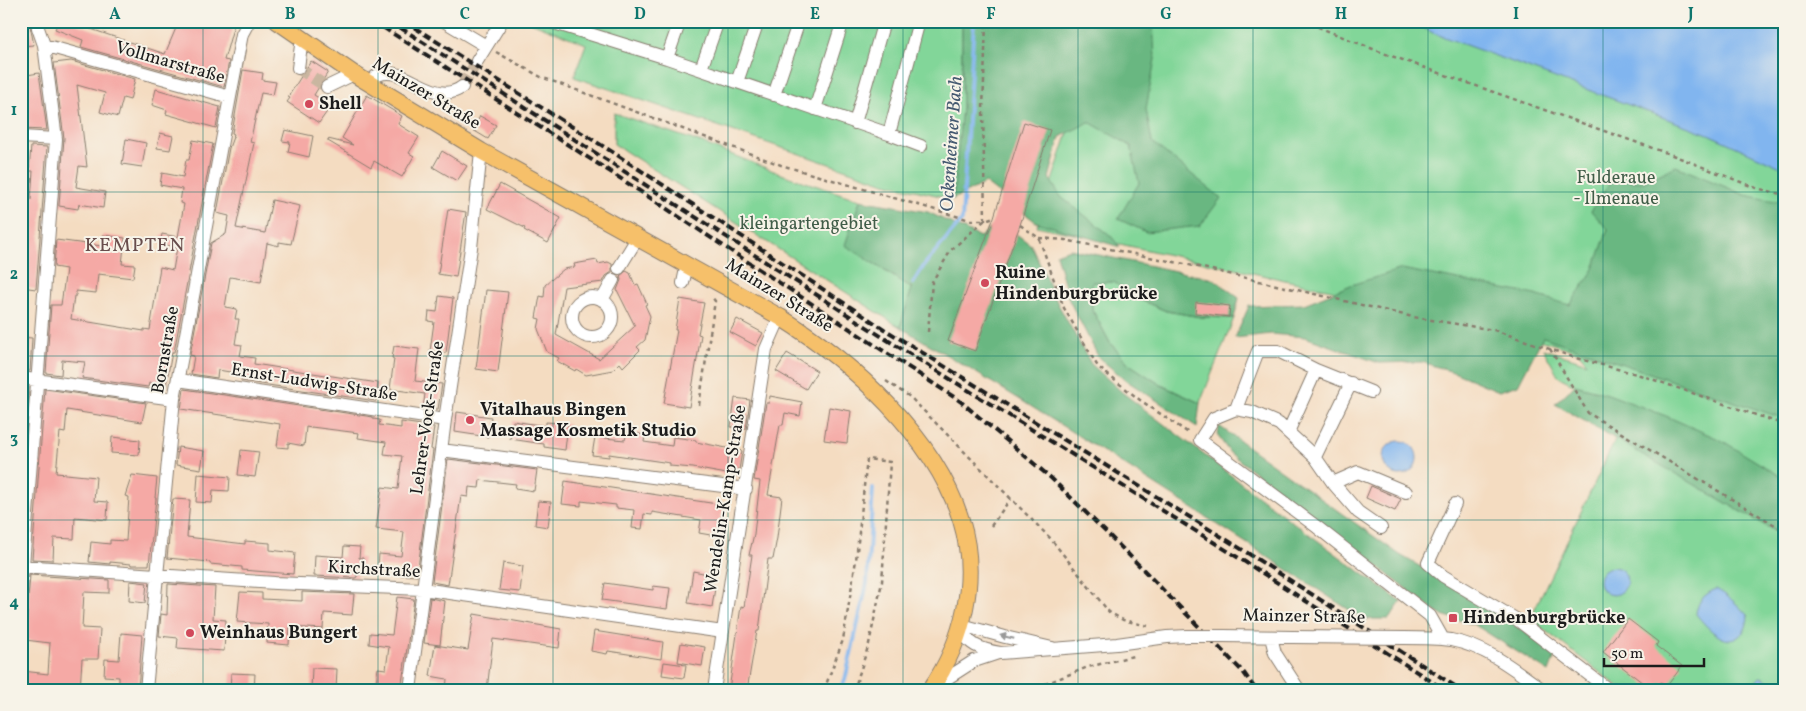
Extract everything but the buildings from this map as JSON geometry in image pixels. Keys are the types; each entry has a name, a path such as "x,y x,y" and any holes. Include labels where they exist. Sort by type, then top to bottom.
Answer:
{"main road":[{"name":"Mainzer Straße","path":"277,21 354,74 481,151 780,317 809,335 870,386 909,429 938,470 956,506 967,549 967,585 962,625"},
{"path":"931,689 949,661 962,625"}],"street":[{"path":"21,591 39,380 56,139 44,46 37,21"},
{"name":"Bornstraße","path":"146,690 174,399 242,34 249,21"},
{"path":"444,21 486,46"},
{"path":"477,61 502,21"},
{"path":"548,21 701,69 920,146"},
{"path":"667,58 680,21"},
{"path":"701,69 718,21"},
{"path":"737,82 758,21"},
{"path":"774,95 799,21"},
{"path":"815,109 843,21"},
{"path":"855,122 884,21"},
{"path":"889,134 919,21"},
{"path":"298,68 302,38"},
{"name":"Vollmarstraße","path":"44,46 230,97"},
{"path":"369,83 377,75 389,73 446,94 456,92 462,88"},
{"path":"327,87 354,74"},
{"path":"21,137 56,139"},
{"name":"Lehrer-Vock-Straße","path":"410,690 445,420 471,248 481,151"},
{"path":"619,268 638,237"},
{"path":"682,283 687,264"},
{"path":"602,300 613,280"},
{"name":"Wendelin-Kamp-Straße","path":"714,690 766,349 780,317"},
{"path":"1236,408 1258,351 1278,350 1316,370 1371,392"},
{"path":"1288,432 1316,370"},
{"path":"21,378 174,399"},
{"name":"Ernst-Ludwig-Straße","path":"178,380 445,420"},
{"path":"1315,457 1351,383"},
{"path":"1381,528 1358,512 1333,483 1315,457 1279,424 1252,412 1236,408 1214,418 1200,440 1317,526 1430,616 1443,639"},
{"path":"441,450 746,490"},
{"path":"1333,483 1358,472 1406,492"},
{"path":"1455,504 1428,563 1443,576 1519,621 1609,690"},
{"name":"Kirchstraße","path":"22,566 275,583 422,590 723,632"},
{"name":"Mainzer Straße","path":"1052,648 962,625 963,632 970,642 983,649 1000,653 1117,644 1188,636 1443,639 1484,651 1501,660 1543,690"},
{"path":"1271,637 1275,653 1299,690"},
{"path":"931,689 974,661 1000,653"}],"path":[{"path":"928,332 932,282 951,250 985,220 983,110 986,21"},
{"path":"1303,21 1383,53 1675,156 1756,188 1785,196"},
{"path":"486,46 541,77 781,165 970,220 985,220 994,217"},
{"path":"1020,225 1039,238 1065,240 1199,267 1413,317 1494,330 1576,358 1640,375 1785,425"},
{"path":"1039,238 1064,308 1098,367 1140,400 1200,440"},
{"name":"Mainzer Straße","path":"699,404 714,301 709,294"},
{"path":"1550,348 1588,413 1785,531"},
{"path":"824,690 843,640 856,560 867,459 890,462 882,582 870,644 854,690"},
{"path":"991,526 1011,498"},
{"path":"1030,690 1088,667 1134,656"}],"green space":[{"path":"528,21 962,21 962,108 953,199 885,183 574,77 586,44"},
{"path":"962,21 1153,21 1155,59 1146,109 1152,142 1221,198 1200,226 1146,232 1118,219 1139,183 1131,146 1089,122 1060,137 1049,178 1061,197 1110,235 1120,247 1036,222 985,183 953,199 962,108"},
{"name":"Fulderaue - Ilmenaue","path":"1105,21 1785,21 1785,526 1598,391 1575,385 1559,377 1543,349 1587,363 1578,352 1496,326 1037,226"},
{"name":"kleingartengebiet","path":"614,113 702,143 784,175 860,200 846,245 912,289 900,327 614,144"},
{"path":"1676,166 1745,195 1785,203 1785,419 1543,337 1518,385 1499,391 1456,373 1422,362 1379,363 1305,337 1271,334 1235,338 1249,306 1304,304 1351,285 1402,269 1535,295 1570,305 1594,269 1608,229 1591,211 1612,179 1644,182"},
{"path":"860,200 928,212 980,237 999,221 1031,245 1058,304 1091,364 1123,393 1401,602 1389,619 1363,619 1133,470 900,327 912,288 845,245"},
{"path":"1070,249 1214,279 1239,298 1234,318 1201,317 1166,311 1136,298 1114,282 1092,282 1092,309 1110,343 1129,364 1161,385 1200,403 1197,427 1127,381 1099,358 1069,300 1056,254"},
{"path":"1092,282 1114,282 1136,298 1166,311 1201,317 1234,318 1200,403 1161,385 1129,364 1110,343 1092,309"},
{"path":"1575,385 1608,394 1721,440 1785,479 1785,537 1555,404"},
{"path":"1219,426 1400,555 1475,598 1556,653 1549,672 1475,625 1439,614 1230,453 1218,436"},
{"path":"1616,438 1785,537 1785,690 1623,690 1530,619"}],"water":[{"path":"1411,21 1785,21 1785,169 1708,134 1433,33"},
{"path":"1400,441 1407,442 1412,446 1416,451 1416,465 1412,470 1407,474 1400,475 1393,474 1388,470 1384,465 1383,458 1384,451 1388,446 1393,442"},
{"path":"1613,567 1623,571 1627,581 1623,591 1613,595 1603,591 1599,581 1603,571"},
{"path":"1716,589 1733,601 1748,616 1747,625 1741,635 1733,640 1721,637 1715,633 1696,614 1702,598"},
{"path":"1760,677 1766,679 1774,687 1773,690 1749,690"}],"waterway":[{"name":"Ockenheimer Bach","path":"913,283 925,264 962,220 974,21"},
{"name":"Ockenheimer Bach","path":"840,690 845,680 867,583 873,488"}],"tunnel":[{"path":"462,87 477,61"},
{"path":"298,68 327,87"}],"railway":[{"path":"373,21 606,169 960,401 1051,478 1244,673 1256,690"},
{"path":"390,21 884,338 1231,553 1445,690"},
{"path":"404,21 617,155 884,329 1235,545 1461,690"}],"place":[{"name":"Shell","path":"309,104"},
{"name":"Ruine Hindenburgbrücke","path":"985,283"},
{"name":"Vitalhaus Bingen Massage Kosmetik Studio","path":"470,420"},
{"name":"Hindenburgbrücke","path":"1453,618"},
{"name":"Weinhaus Bungert","path":"190,633"}],"district":[{"name":"KEMPTEN","path":"135,246"}]}
